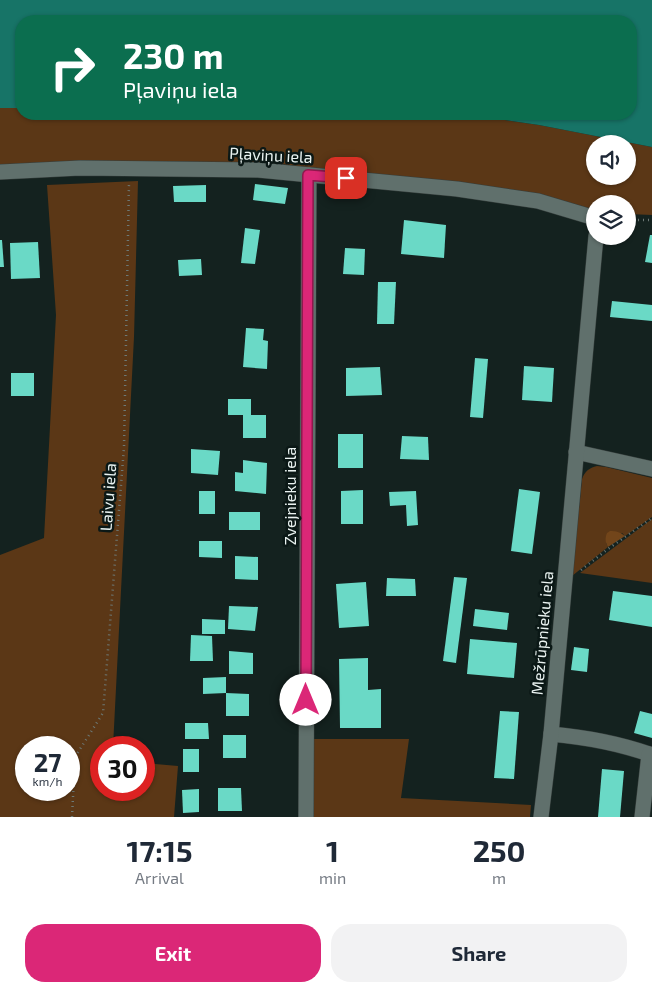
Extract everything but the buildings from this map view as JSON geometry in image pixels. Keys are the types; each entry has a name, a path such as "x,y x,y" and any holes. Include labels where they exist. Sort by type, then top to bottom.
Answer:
{"street":[{"name":"Pļaviņu iela","path":"0,172 80,168 258,170 457,190 538,201 586,215"},
{"name":"Zvejnieku iela","path":"306,817 308,175"},
{"name":"Mežrūpnieku iela","path":"540,817 551,734 595,245"},
{"path":"576,452 652,469"},
{"path":"551,734 598,741 651,755 642,817"}],"path":[{"name":"Laivu iela","path":"72,817 74,756 103,713 124,447 130,169"},
{"path":"636,220 652,220"},
{"path":"564,584 608,549 652,518"}],"shaded area":[{"path":"0,0 652,0 652,147 636,144 636,135 590,135 505,120 637,120 637,15 15,15 15,108 0,108"},
{"path":"0,108 15,108 15,120 505,120 590,135 586,135 586,185 636,185 636,144 652,147 652,215 636,214 636,195 586,195 586,210 541,198 266,162 0,166"},
{"path":"138,181 134,337 114,736 90,736 90,801 155,801 155,764 178,766 174,817 0,817 0,555 44,538 56,315 47,185"},
{"path":"597,466 652,478 652,517 625,536 622,533 606,543 608,547 572,576 582,479 588,470"},
{"path":"652,519 652,583 580,573"},
{"path":"610,531 618,532 625,536 608,547 606,538 607,533"},
{"path":"311,739 409,739 401,798 531,805 530,817 313,817"}],"route":[{"path":"306,700 308,175 346,178"}]}
